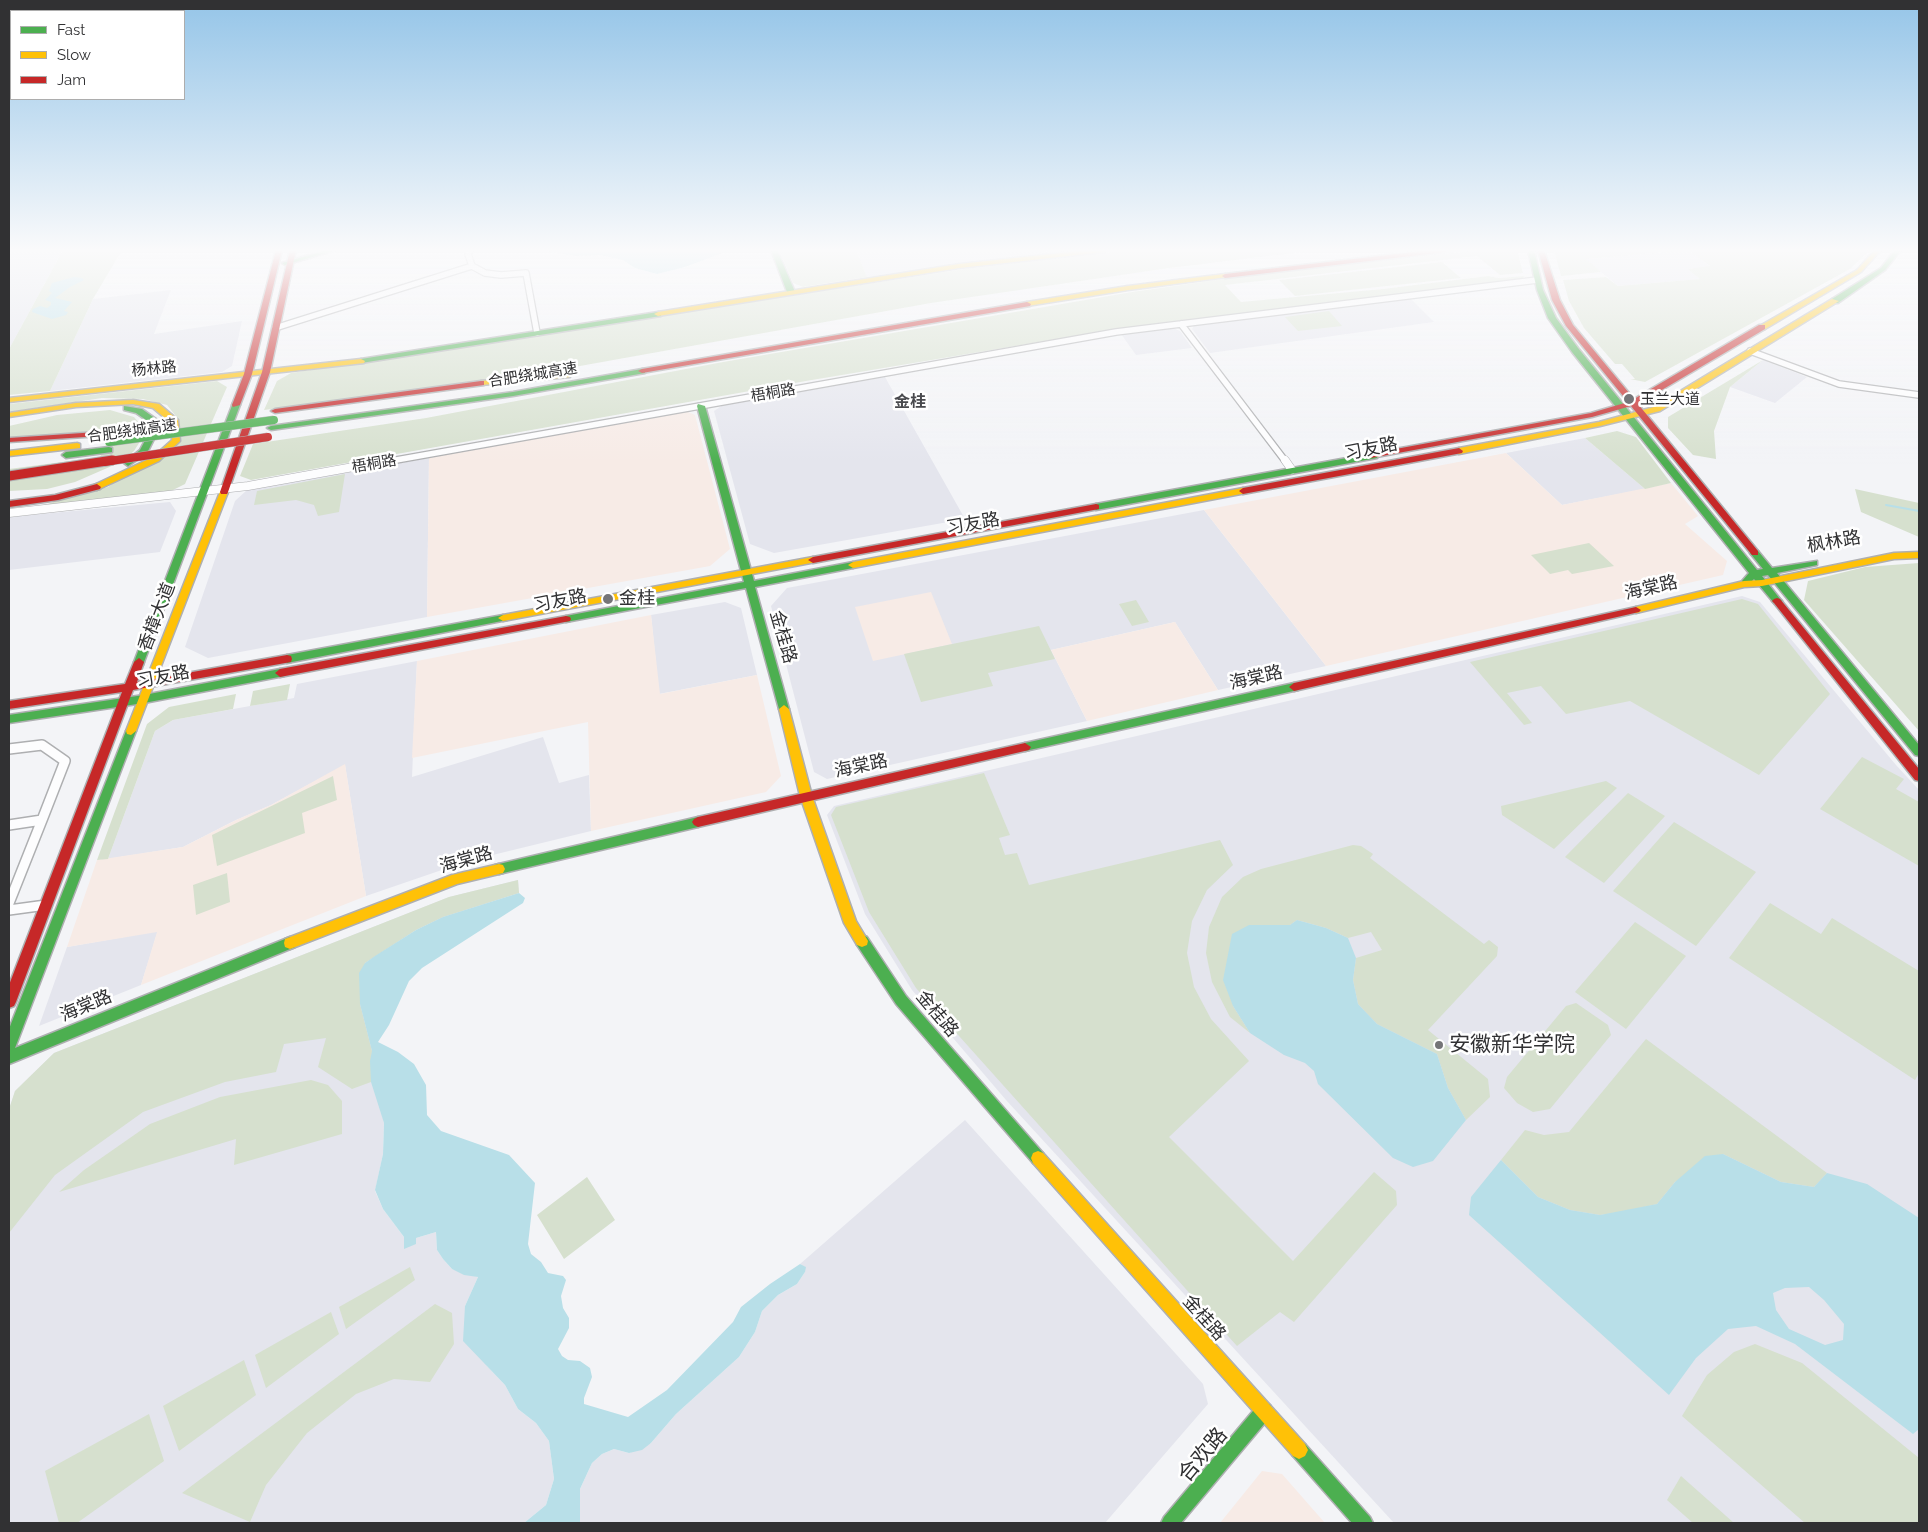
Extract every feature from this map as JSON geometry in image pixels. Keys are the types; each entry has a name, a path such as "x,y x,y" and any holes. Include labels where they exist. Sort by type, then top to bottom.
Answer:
{"main road":[{"name":"香樟大道","path":"9,1002 248,374 261,321"},
{"name":"香樟大道","path":"9,1046 225,489 266,372 276,321"},
{"name":"杨林路","path":"9,400 364,360 608,321"},
{"name":"合肥绕城高速","path":"9,454 513,394 589,377 887,321"},
{"name":"合肥绕城高速","path":"589,377 924,321"},
{"path":"1555,321 1606,379 1633,403 1919,752"},
{"path":"1568,321 1606,379 1620,406 1919,777"},
{"name":"习友路","path":"9,705 150,684 747,571 1592,415 1633,403 1772,321"},
{"name":"习友路","path":"9,719 144,699 750,583 1600,424 1657,409 1800,321"},
{"path":"9,476 98,461 272,424 504,380 589,377"},
{"path":"1606,379 1639,391 1660,387 1665,394 1679,396"},
{"path":"1592,415 1606,403 1606,379"},
{"path":"9,415 76,404 133,402 156,406 175,422 177,432 176,441 156,459 102,486 56,498 9,504"},
{"path":"9,422 68,410 118,406 139,411 153,421 154,431 144,451 123,466 97,480 59,491 9,494"},
{"name":"金桂路","path":"701,406 777,680 806,796 850,923 901,1000 995,1110 1364,1523"},
{"path":"1657,409 1653,419 1659,435"},
{"path":"9,440 110,442 272,424"},
{"path":"1600,424 1627,427 1647,440"},
{"path":"1647,440 1659,435"},
{"name":"合肥绕城高速","path":"9,462 110,442"},
{"name":"枫林路","path":"1758,578 1879,552 1919,549"},
{"name":"枫林路","path":"1773,575 1871,560 1919,555"},
{"name":"海棠路","path":"9,1057 245,960 456,879 806,796 1572,625 1744,584 1758,578"},
{"name":"合欢路","path":"1170,1523 1264,1411"}],"street":[{"path":"275,328 296,321"},
{"path":"535,321 537,333"},
{"name":"梧桐路","path":"9,512 225,489 1116,332 1201,321"},
{"path":"1181,324 1292,470"},
{"path":"1750,351 1813,376 1839,384 1919,395"},
{"path":"9,750 42,745 65,761 9,903"},
{"path":"9,825 42,820"},
{"path":"9,910 46,905"}],"shaded area":[{"path":"9,321 24,321 9,349"},
{"path":"82,321 159,321 154,334 242,321 232,366 222,372 50,391"},
{"path":"1216,321 1434,322 1210,353 1192,329 1195,324"},
{"path":"1171,327 1180,331 1192,348 1136,355 1121,334"},
{"path":"1763,360 1807,377 1775,403 1730,387"},
{"path":"885,377 965,519 774,553 750,544 714,411 723,405"},
{"path":"686,411 695,415 730,549 710,566 427,617 429,458"},
{"path":"1585,438 1645,489 1562,505 1506,453"},
{"path":"1506,453 1562,505 1671,483 1698,516 1685,524 1727,561 1723,575 1326,666 1204,510"},
{"path":"429,458 427,617 208,658 185,647 235,501 247,490"},
{"path":"170,502 176,511 160,552 9,570 9,517"},
{"path":"1204,510 1326,666 1218,690 1175,622 1051,650 1087,721 827,779 814,772 771,606 787,588"},
{"path":"931,592 952,644 873,661 855,607"},
{"name":"安徽新华学院","path":"1742,596 1760,602 1919,790 1919,1523 1394,1523 1006,1100 912,990 865,914 827,815 834,806"},
{"path":"725,602 741,608 757,675 659,694 651,615"},
{"path":"651,615 660,694 757,675 781,776 766,792 591,831 588,722 412,758 417,661"},
{"path":"1175,622 1218,690 1087,721 1051,650"},
{"path":"417,661 412,777 543,737 559,783 589,775 591,831 468,861 366,896 345,765 271,805 236,820 183,847 108,859 155,731 173,720 294,698 297,684"},
{"path":"345,764 366,896 141,985 157,932 67,947 97,860 183,847 236,820 271,805"},
{"path":"518,880 519,893 443,918 416,930 365,963 384,1123 383,1154 375,1191 383,1209 404,1237 416,1238 436,1232 437,1250 452,1269 478,1277 465,1306 487,1366 505,1385 518,1409 536,1423 549,1441 554,1479 546,1505 524,1523 9,1523 9,1109 15,1091 54,1053 449,897"},
{"path":"158,931 141,985 39,1026 67,947"},
{"path":"965,1120 1203,1384 1208,1404 1105,1523 580,1523 580,1489 592,1463 602,1454 614,1449 629,1453 651,1443 676,1414 739,1357 755,1332 762,1311 778,1295 797,1284 805,1272 805,1267 800,1264"},
{"path":"1262,1471 1282,1474 1325,1523 1220,1523"}],"green space":[{"path":"24,321 82,321 50,391 9,395 9,349"},
{"path":"624,321 828,321 541,373 264,410 277,381 291,373"},
{"path":"960,321 1179,321 1117,329 806,381 251,480 240,476 253,444 426,418 723,362"},
{"path":"1289,321 1338,321 1342,326 1298,331"},
{"path":"1580,321 1755,321 1645,382 1630,379 1635,379 1622,364 1615,364"},
{"path":"1763,360 1730,387 1714,431 1716,459 1693,455 1668,428 1668,417"},
{"path":"217,381 227,387 185,484 169,492 36,507 108,487 181,436 179,420 167,405 143,399 102,398 9,412 9,404"},
{"path":"110,410 134,417 142,426 141,440 134,451 121,462 75,482 47,489 9,491 9,469 100,457 114,429 9,438 9,426 57,415"},
{"path":"1617,431 1636,437 1671,483 1645,489 1585,438"},
{"path":"345,474 339,512 318,516 314,505 296,500 254,505 257,491"},
{"path":"1855,489 1919,503 1919,537 1861,512"},
{"path":"1589,543 1614,566 1572,574 1568,570 1550,574 1531,555"},
{"path":"1919,563 1919,731 1804,600 1808,581 1865,567"},
{"path":"1742,599 1758,604 1830,694 1759,775 1630,701 1566,714 1541,686 1507,693 1532,723 1524,725 1470,662"},
{"path":"1136,600 1149,622 1132,626 1119,604"},
{"path":"1039,626 1055,659 988,673 993,686 921,702 904,654"},
{"path":"290,684 287,700 250,706 253,691"},
{"path":"236,694 233,709 173,720 155,731 108,859 97,860 147,724 169,707"},
{"path":"1862,757 1904,779 1896,789 1919,802 1919,866 1820,809"},
{"path":"984,773 1010,835 999,838 1005,855 1017,853 1029,885 1220,840 1233,865 1207,890 1192,921 1187,953 1194,987 1211,1019 1249,1061 1169,1137 1293,1261 1374,1172 1396,1191 1397,1205 1294,1322 1280,1312 1237,1346 916,988 869,912 831,815 836,807"},
{"path":"333,776 337,800 302,813 305,833 217,866 212,835"},
{"path":"1606,781 1617,788 1554,849 1502,815 1501,806"},
{"path":"1628,793 1665,816 1604,883 1565,857"},
{"path":"1674,822 1756,872 1696,946 1613,891"},
{"path":"1353,845 1361,846 1373,854 1370,858 1484,944 1489,940 1498,947 1497,956 1428,1030 1488,1079 1490,1097 1466,1120 1448,1088 1437,1054 1377,1024 1358,1004 1353,980 1356,958 1382,950 1371,932 1348,938 1326,928 1297,920 1290,925 1249,925 1233,1006 1250,1033 1230,1017 1212,982 1206,953 1209,927 1222,897 1243,877 1261,869"},
{"path":"227,873 230,902 196,915 193,885"},
{"path":"518,880 519,893 443,917 416,930 365,963 360,1004 372,1051 371,1082 352,1089 318,1067 326,1038 284,1044 276,1072 225,1082 143,1112 55,1175 9,1233 9,1109 15,1091 54,1053 449,897"},
{"path":"1770,903 1821,934 1832,918 1919,971 1919,1073 1915,1080 1729,958"},
{"path":"1635,922 1686,956 1626,1029 1575,992"},
{"path":"1576,1003 1608,1025 1611,1035 1550,1109 1533,1112 1517,1103 1504,1088 1507,1077 1566,1006"},
{"path":"1646,1039 1827,1173 1814,1187 1781,1182 1723,1154 1675,1182 1657,1204 1628,1211 1600,1215 1570,1210 1538,1197 1501,1160 1525,1130 1544,1135 1569,1132"},
{"path":"311,1080 328,1085 342,1101 342,1134 234,1165 236,1139 59,1192 84,1170 150,1124 220,1097"},
{"path":"587,1177 615,1220 564,1259 537,1215"},
{"path":"410,1267 415,1280 346,1329 339,1307"},
{"path":"435,1304 452,1313 454,1344 430,1382 394,1379 356,1394 307,1433 266,1485 250,1522 182,1493"},
{"path":"331,1312 339,1334 266,1388 255,1355"},
{"path":"1755,1344 1802,1363 1919,1458 1919,1523 1805,1523 1682,1416 1707,1375 1734,1352"},
{"path":"244,1360 256,1395 179,1451 163,1406"},
{"path":"149,1414 164,1461 77,1523 59,1523 45,1471"},
{"path":"1681,1476 1734,1523 1693,1523 1667,1500"}],"water":[{"path":"519,893 525,898 523,903 422,968 409,981 389,1025 378,1042 398,1052 414,1064 426,1085 427,1115 441,1131 509,1155 535,1183 528,1244 531,1254 541,1262 548,1273 563,1276 566,1280 561,1296 563,1308 569,1318 569,1328 558,1349 562,1356 568,1360 580,1361 590,1368 592,1377 584,1398 584,1404 628,1417 667,1390 733,1322 741,1307 770,1284 800,1264 806,1267 797,1284 778,1295 762,1311 755,1332 739,1357 676,1414 651,1443 642,1450 629,1453 614,1449 602,1454 592,1463 580,1489 580,1523 524,1523 546,1505 554,1479 549,1441 536,1423 518,1409 505,1385 463,1341 465,1306 478,1277 464,1275 452,1269 437,1250 436,1232 416,1238 416,1244 404,1249 404,1237 383,1209 375,1190 383,1154 384,1123 371,1082 370,1061 372,1051 360,1004 359,973 365,963 416,930 443,917"},
{"path":"1297,920 1326,928 1348,938 1356,958 1353,980 1358,1004 1377,1024 1437,1054 1448,1088 1466,1120 1433,1161 1413,1167 1393,1158 1318,1084 1314,1071 1305,1063 1284,1055 1250,1033 1233,1006 1223,980 1232,934 1249,925 1290,925"},
{"path":"1723,1154 1781,1182 1814,1187 1827,1173 1867,1184 1919,1218 1919,1429 1913,1434 1795,1344 1756,1326 1728,1329 1696,1358 1669,1395 1469,1215 1471,1197 1501,1160 1538,1197 1570,1210 1600,1215 1657,1204 1675,1182 1705,1156","holes":["1809,1287 1824,1300 1844,1324 1843,1340 1825,1345 1789,1329 1776,1310 1773,1293 1785,1288"]}],"waterway":[{"path":"1886,505 1919,511"}],"traffic: fast":[{"path":"361,361 611,321"},
{"path":"1555,321 1575,350 1777,601"},
{"path":"271,428 513,394 642,371"},
{"path":"139,662 236,405"},
{"path":"701,406 784,709"},
{"path":"127,408 139,411 153,421 154,431 144,451 128,463"},
{"path":"109,442 274,420"},
{"path":"66,455 109,450"},
{"path":"1096,507 1374,456"},
{"path":"1755,553 1919,752"},
{"path":"1747,581 1754,574 1814,563"},
{"path":"566,619 853,565"},
{"path":"287,659 503,618"},
{"path":"9,719 144,699 280,673"},
{"path":"1025,747 1294,687"},
{"path":"9,1046 131,731"},
{"path":"499,869 698,822"},
{"path":"862,941 901,1000 1038,1158"},
{"path":"9,1057 290,943"},
{"path":"1170,1523 1264,1411"},
{"path":"1299,1450 1364,1523"}],"traffic: slow":[{"path":"1762,327 1772,321"},
{"path":"1459,451 1600,424 1657,409 1801,321"},
{"path":"9,400 361,361"},
{"path":"481,383 567,375"},
{"path":"9,415 76,405 133,402 156,406 175,422 176,441 156,459 97,487"},
{"path":"9,454 77,446"},
{"path":"853,565 1243,491"},
{"path":"131,731 224,492"},
{"path":"1636,610 1744,584 1762,583 1894,556 1919,555"},
{"path":"503,618 813,560"},
{"path":"784,709 806,796 850,923 862,941"},
{"path":"290,943 456,879 499,869"},
{"path":"1038,1158 1299,1450"}],"traffic: jam":[{"path":"236,405 248,374 261,321"},
{"path":"224,492 266,372 277,321"},
{"path":"642,371 926,321"},
{"path":"1568,321 1755,553"},
{"path":"1374,456 1592,415 1633,403 1762,327"},
{"path":"275,411 481,383"},
{"path":"9,440 112,433"},
{"path":"9,476 268,437"},
{"path":"1243,491 1459,451"},
{"path":"9,504 55,498 97,487"},
{"path":"813,560 1096,507"},
{"path":"1777,601 1919,777"},
{"path":"1294,687 1636,610"},
{"path":"280,673 566,619"},
{"path":"9,705 150,684 287,659"},
{"path":"9,1002 139,662"},
{"path":"698,822 1025,747"}],"place":[{"name":"玉兰大道","path":"1629,399"},
{"name":"金桂","path":"608,599"},
{"name":"安徽新华学院","path":"1439,1045"}],"district":[{"name":"金桂","path":"910,402"}]}
